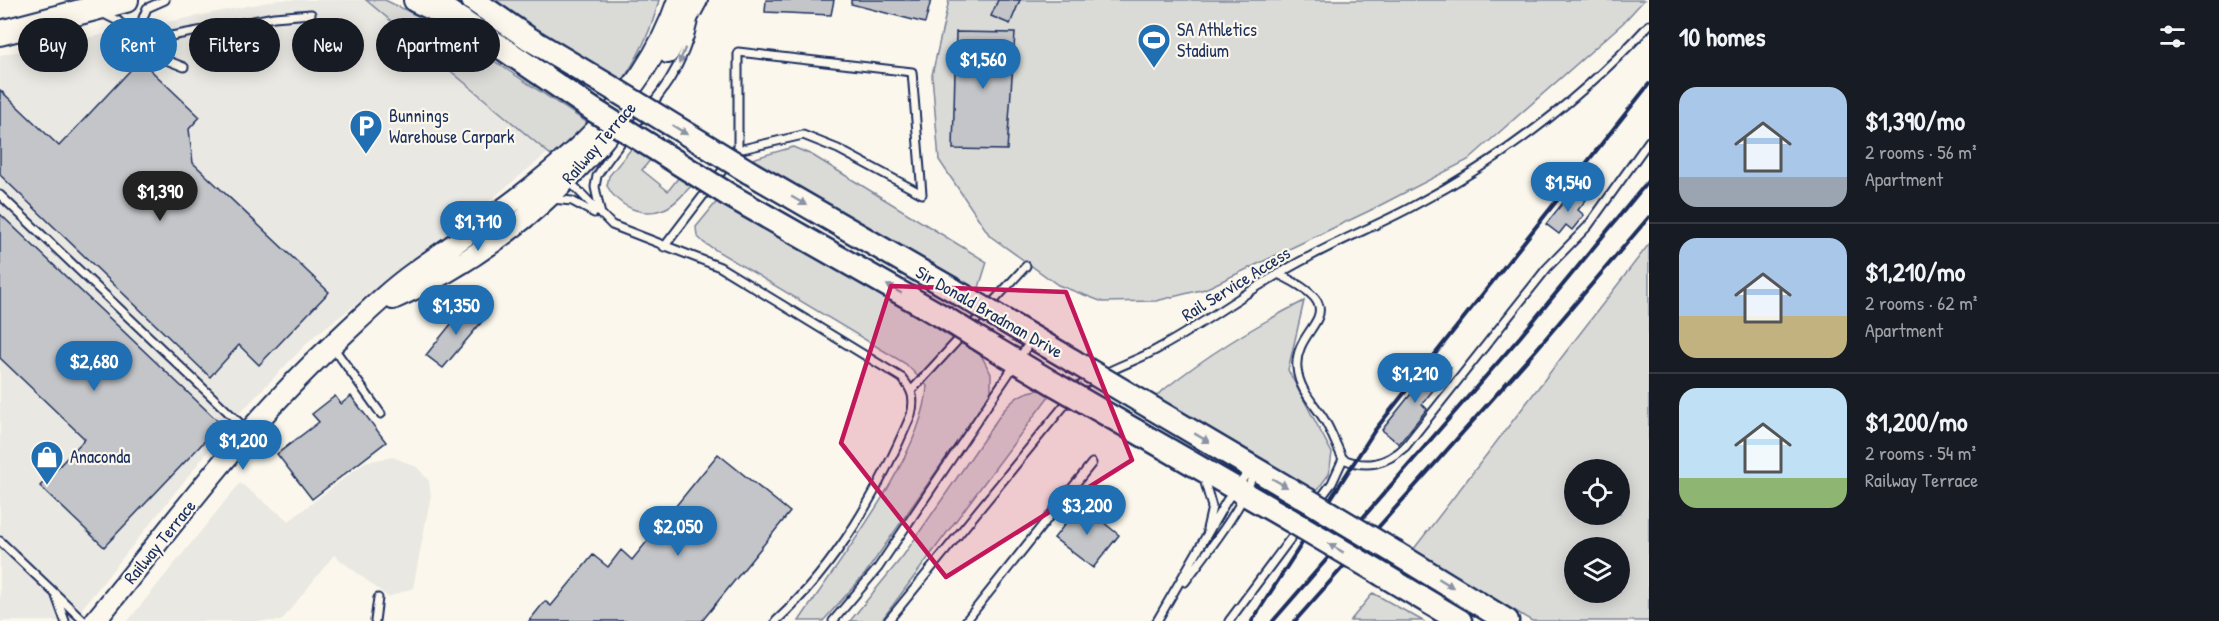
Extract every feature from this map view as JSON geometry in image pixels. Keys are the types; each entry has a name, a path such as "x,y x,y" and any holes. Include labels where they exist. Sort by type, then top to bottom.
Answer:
{"highway":[{"path":"0,33 126,0"},
{"path":"416,0 455,18"}],"main road":[{"name":"Sir Donald Bradman Drive","path":"433,0 457,18"},
{"name":"Sir Donald Bradman Drive","path":"473,0 528,38 749,172 1033,337 1507,621"},
{"name":"Railway Terrace","path":"374,306 441,275 491,244 549,198 562,174 638,82 660,44 678,0"},
{"name":"Railway Terrace","path":"95,621 281,395 332,345 414,273 508,207 562,174 645,89 668,55 697,0"},
{"name":"Sir Donald Bradman Drive","path":"500,47 595,111 729,195 945,318 1460,621"}],"lane":[{"path":"165,0 147,8 143,18 149,30 160,38 274,16 311,14"},
{"path":"602,217 595,187 597,176 660,96 678,69 690,36 697,0"},
{"path":"93,9 118,21 161,58 184,67"},
{"name":"Rail Service Access","path":"888,621 1081,385 1161,347 1278,274 1416,205 1526,135 1612,64 1649,25"},
{"path":"664,246 738,150 738,52 912,72 922,194 838,149 803,135 738,150"},
{"path":"1278,274 1305,289 1319,304 1320,316 1303,345 1297,367 1304,391 1325,421 1343,459 1353,463 1376,465 1389,460 1405,447 1547,268 1588,226 1649,141"},
{"path":"562,174 612,225 720,267 902,378 912,390 914,404 911,415 872,498 833,558 776,621"},
{"path":"0,195 250,432"},
{"path":"549,198 572,201 602,217"},
{"path":"912,390 1026,266"},
{"path":"833,621 878,568 1033,337"},
{"path":"332,345 381,414"},
{"path":"1229,621 1332,483 1343,459"},
{"path":"966,621 1092,463"},
{"path":"1192,464 1207,483 1212,507 1203,543"},
{"path":"1157,621 1239,491 1243,476 1254,468"},
{"path":"1167,605 1203,543 1239,491 1252,480 1254,468"},
{"path":"0,541 84,621"},
{"path":"55,594 65,621"},
{"path":"375,621 378,598"}],"highlighted area":[{"path":"891,286 1066,292 1132,460 946,577 841,443"}],"shaded area":[{"path":"278,0 376,0 398,18 376,18 376,72 464,72 555,147 444,238 314,336 234,419 72,621 0,621 0,55 18,51 18,72 88,72 88,38 100,35 100,72 177,72 177,20"},
{"path":"366,0 385,0 422,18 387,18"},
{"path":"485,0 659,0 643,44 619,85"},
{"name":"SA Athletics Stadium","path":"949,0 1644,0 1623,23 1468,160 1369,211 1205,289 1156,301 1103,302 1058,285 990,236 939,160 932,75"},
{"path":"500,65 588,123 552,156 452,72 500,72"},
{"path":"793,147 812,155 987,262 977,294 745,161"},
{"path":"632,148 651,159 642,170 668,191 679,177 693,184 676,202 664,209 639,211 624,204 607,186 609,176"},
{"path":"719,199 981,355 991,374 991,393 865,574 823,621 799,621 856,539 896,474 912,443 922,413 927,386 906,364 704,243 697,236 696,227"},
{"path":"1649,244 1649,621 1532,621 1413,550"},
{"path":"1304,301 1288,370 1332,453 1329,474 1313,496 1151,400 1225,346"},
{"path":"1039,390 1049,396 881,621 850,621 903,556 1003,411 1019,396"},
{"path":"393,457 417,467 429,481 431,495 413,588 388,597 334,555 281,621 128,621 240,483 289,521 365,462"},
{"path":"1373,593 1423,621 1350,621"}],"building":[{"path":"766,0 834,0 831,15 765,12"},
{"path":"851,0 931,0 925,23 851,4"},
{"path":"998,0 1020,0 1010,24 991,16"},
{"path":"956,32 1015,33 1007,150 953,149"},
{"path":"129,72 153,72 200,117 189,129 193,163 329,292 259,365 239,345 210,377 0,175 0,90 59,146"},
{"path":"1573,190 1586,200 1578,210 1584,215 1572,230 1566,225 1559,234 1546,224"},
{"path":"0,214 221,424 104,547 40,486 85,439 0,358"},
{"path":"468,303 485,318 443,368 426,355"},
{"path":"1439,359 1451,368 1422,404 1427,409 1399,444 1382,430"},
{"path":"335,396 341,404 351,396 386,442 312,499 277,454 319,422 312,414"},
{"path":"718,454 790,512 702,621 529,621 545,601 551,606 593,555 608,567 621,550 632,560"},
{"path":"1081,504 1119,535 1093,568 1054,538"}],"railway":[{"path":"1252,621 1375,430 1649,84"},
{"path":"1273,621 1520,337 1649,180"},
{"path":"1295,621 1535,351 1649,217"}],"place":[{"name":"SA Athletics Stadium","path":"1154,69"},
{"name":"Bunnings Warehouse Carpark","path":"366,155"},
{"name":"Anaconda","path":"47,486"}]}
